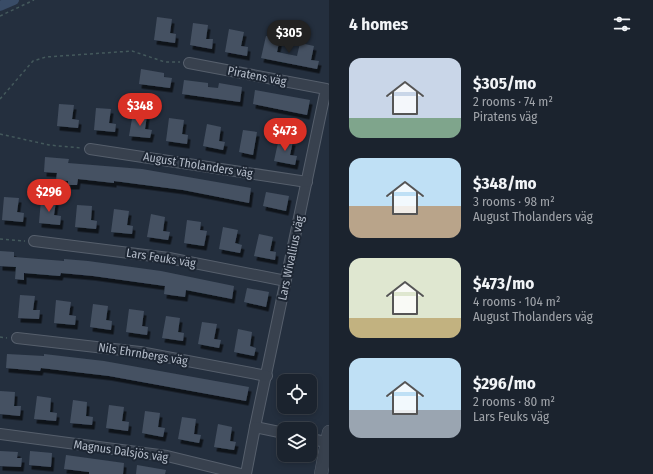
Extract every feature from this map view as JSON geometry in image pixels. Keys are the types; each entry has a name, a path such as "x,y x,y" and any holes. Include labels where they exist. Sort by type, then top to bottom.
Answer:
{"street":[{"name":"Piratens väg","path":"189,63 326,89"},
{"name":"Lars Wivallius väg","path":"246,474 326,89"},
{"name":"August Tholanders väg","path":"90,148 307,182"},
{"name":"Lars Feuks väg","path":"34,241 169,258 286,281"},
{"name":"Nils Ehrnbergs väg","path":"17,338 140,352 267,376"},
{"path":"255,427 277,432"},
{"name":"Magnus Dalsjös väg","path":"0,434 167,456 241,474"},
{"path":"317,438 328,437 320,474"}],"path":[{"path":"0,16 34,0"},
{"path":"0,99 33,61 46,57 132,51 165,62 189,63"},
{"path":"0,134 49,145 90,148"},
{"path":"0,240 34,241"}],"building":[{"path":"157,17 172,19 170,33 176,34 175,43 154,40"},
{"path":"193,23 208,25 206,39 213,39 212,49 190,45"},
{"path":"229,29 244,32 241,46 248,47 247,56 225,52"},
{"path":"266,36 280,38 277,52 297,56 300,43 314,46 311,60 319,61 317,69 261,58"},
{"path":"141,69 164,73 164,77 172,78 170,88 139,84"},
{"path":"184,80 208,83 208,87 218,88 219,83 242,87 240,102 182,94"},
{"path":"255,90 310,100 307,115 253,104"},
{"path":"59,104 74,105 72,119 79,120 78,128 57,126"},
{"path":"96,108 111,109 109,123 116,124 115,132 94,130"},
{"path":"133,113 147,115 145,129 152,130 150,138 129,136"},
{"path":"169,118 184,120 182,134 188,135 187,144 166,141"},
{"path":"207,124 221,127 219,141 225,142 223,150 203,146"},
{"path":"243,130 257,132 253,155 239,152"},
{"path":"279,138 293,141 290,155 297,156 295,165 274,161"},
{"path":"45,157 69,159 68,163 142,169 251,188 249,203 183,190 114,181 114,183 78,179 77,185 68,185 68,181 56,180 57,173 44,172"},
{"path":"266,192 289,196 286,211 263,206"},
{"path":"4,197 19,198 17,212 24,213 23,222 2,220"},
{"path":"41,200 56,201 54,215 61,216 60,225 39,223"},
{"path":"77,205 92,206 91,220 97,221 96,229 75,227"},
{"path":"114,209 129,211 127,225 133,226 132,234 111,232"},
{"path":"151,214 165,217 163,231 170,232 168,240 147,237"},
{"path":"187,220 201,222 200,230 207,231 204,246 184,243"},
{"path":"223,227 238,230 235,243 242,245 240,253 219,249"},
{"path":"259,234 273,237 270,251 276,252 275,260 254,256"},
{"path":"0,251 14,252 14,257 64,261 64,259 88,261 161,271 234,286 232,299 186,290 185,297 170,295 164,294 165,286 61,273 60,276 24,273 24,280 15,279 16,267 0,266"},
{"path":"247,288 269,292 266,307 244,302"},
{"path":"20,295 35,296 33,310 40,310 39,319 18,318"},
{"path":"56,300 71,302 69,315 76,316 75,325 54,323"},
{"path":"93,304 108,306 106,320 112,321 111,330 90,327"},
{"path":"129,309 144,311 142,326 148,327 147,335 126,332"},
{"path":"166,316 180,318 178,332 184,333 183,341 162,338"},
{"path":"202,322 217,324 214,339 221,340 219,348 198,344"},
{"path":"238,329 252,332 250,346 256,348 254,356 234,352"},
{"path":"7,354 44,356 44,354 104,361 249,387 246,401 109,376 41,368 40,371 6,368"},
{"path":"0,391 15,392 14,406 21,406 20,416 0,414"},
{"path":"37,396 51,398 50,412 57,413 56,421 34,419"},
{"path":"73,400 87,402 86,416 93,417 92,425 70,423"},
{"path":"109,405 124,407 122,421 129,422 128,431 106,428"},
{"path":"145,411 160,413 158,427 165,428 163,437 142,433"},
{"path":"182,417 196,419 194,434 201,435 199,443 178,439"},
{"path":"218,424 232,427 230,441 236,442 234,450 214,447"},
{"path":"0,451 18,452 17,458 22,458 21,467 0,466"},
{"path":"30,451 52,453 51,467 29,465"},
{"path":"66,455 124,463 123,474 89,474 89,472 64,469"},
{"path":"137,465 166,470 165,474 136,474"}],"waterway":[{"path":"0,6 14,0"}]}
